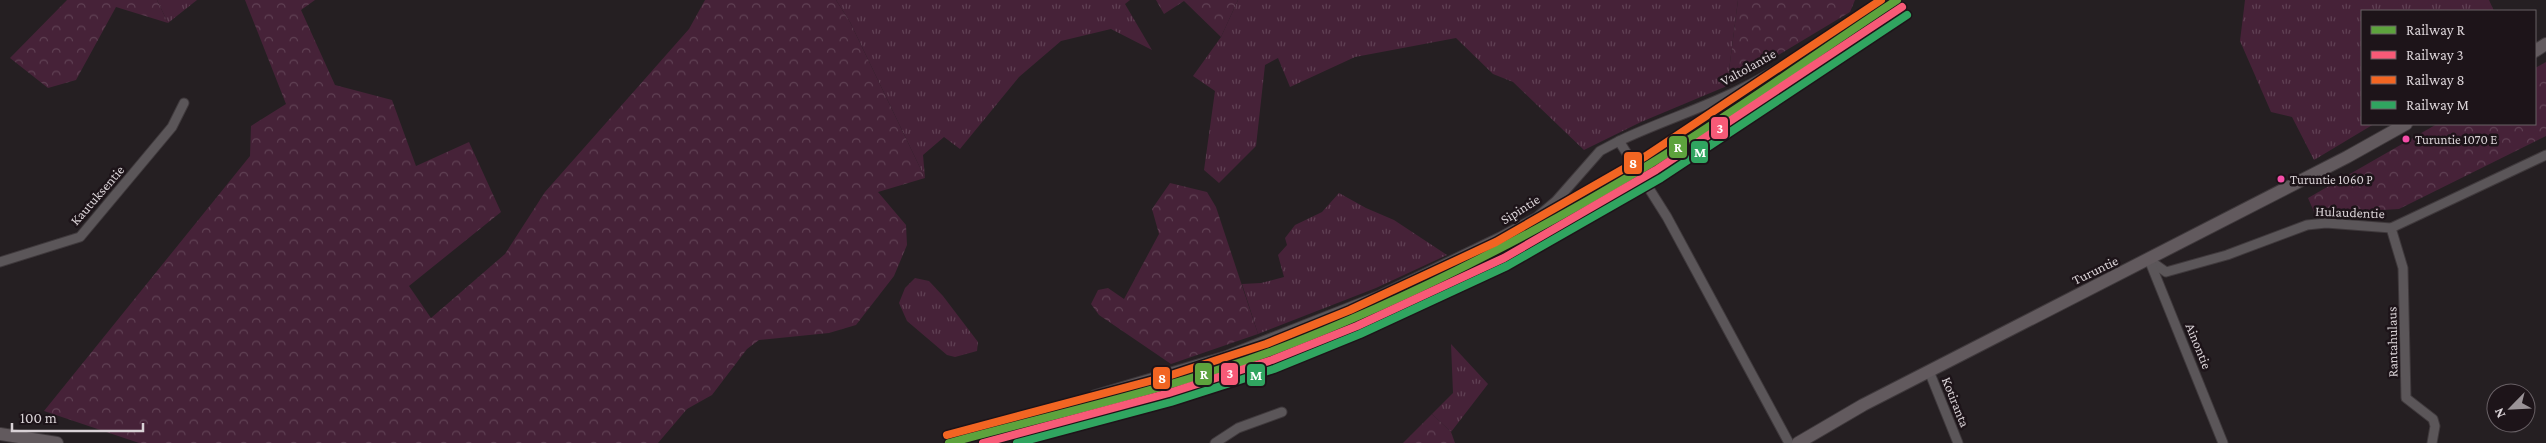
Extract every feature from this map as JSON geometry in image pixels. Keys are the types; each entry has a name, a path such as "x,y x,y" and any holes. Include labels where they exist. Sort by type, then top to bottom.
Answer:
{"main road":[{"name":"Turuntie","path":"1798,443 1863,405 2149,260 2347,157 2404,125"},
{"path":"0,434 57,443"}],"street":[{"name":"Valtolantie","path":"1619,141 1742,88 1768,74 1882,0"},
{"name":"Kautuksentie","path":"0,262 80,236 172,127 184,103"},
{"name":"Sipintie","path":"1094,395 1225,356 1380,295 1500,237 1537,217 1556,201 1600,152 1619,141"},
{"path":"1619,141 1667,217 1789,443"},
{"name":"Hulaudentie","path":"2149,260 2166,272 2227,255 2307,224 2326,223 2392,228 2546,154"},
{"name":"Rantahulaus","path":"2392,228 2403,268 2406,398 2433,419 2435,426 2432,443"},
{"name":"Ainontie","path":"2149,260 2223,443"},
{"name":"Kotiranta","path":"1929,371 1958,443"},
{"path":"1215,443 1238,428 1282,412"}],"green space":[{"path":"67,0 157,0 168,23 116,7 76,80 48,88 10,58"},
{"path":"157,0 197,0 168,23"},
{"path":"245,0 315,0 301,10 335,85 392,100 416,166 469,142 501,212 409,286 431,318 505,254 545,192 689,29 705,0 836,0 850,22 925,178 878,192 906,225 907,245 894,276 856,325 829,333 759,340 747,349 712,395 687,409 658,443 139,443 44,411 250,156 251,126 286,104"},
{"path":"836,0 1130,0 1125,4 1152,50 1111,29 1061,41 1019,77 960,149 944,137 923,155 925,178 850,22"},
{"path":"1156,0 1238,0 1221,37 1184,1 1164,14"},
{"path":"1238,0 1738,0 1727,86 1641,122 1584,150 1513,82 1493,74 1456,38 1355,57 1290,87 1278,58 1265,65 1256,146 1219,183 1204,170 1215,91 1193,76 1221,37"},
{"path":"1738,0 1855,0 1850,12 1727,86"},
{"path":"2245,0 2489,0 2494,10 2361,10 2361,125 2372,125 2314,160 2292,117 2271,112 2240,41"},
{"path":"2546,62 2546,136 2399,209 2315,214 2308,198 2435,125 2536,125 2536,67"},
{"path":"1170,183 1207,192 1216,207 1258,334 1171,364 1099,315 1091,304 1098,290 1108,288 1124,299 1159,234 1152,209"},
{"path":"1339,193 1366,208 1394,220 1447,255 1376,288 1258,334 1242,284 1261,283 1284,277 1278,255 1287,245 1285,238 1295,225 1322,212"},
{"path":"915,278 929,281 943,296 978,342 977,351 955,357 947,355 907,321 899,303 905,288"},
{"path":"1451,344 1488,384 1451,432 1432,414 1453,393"},
{"path":"1432,414 1451,432 1455,443 1403,443"}],"rail line":[{"name":"8","path":"947,435 1165,377 1266,344 1350,310 1496,242 1646,156 1881,0"},
{"name":"R","path":"949,443 1111,401 1231,366 1319,333 1416,290 1558,217 1650,164 1897,0"},
{"name":"3","path":"983,443 1169,393 1272,360 1357,326 1504,258 1656,170 1902,7"},
{"name":"M","path":"1017,443 1171,402 1274,369 1360,334 1507,266 1661,178 1907,15"}],"place":[{"name":"Turuntie 1070 E","path":"2406,139"},
{"name":"Turuntie 1060 P","path":"2281,179"}]}
